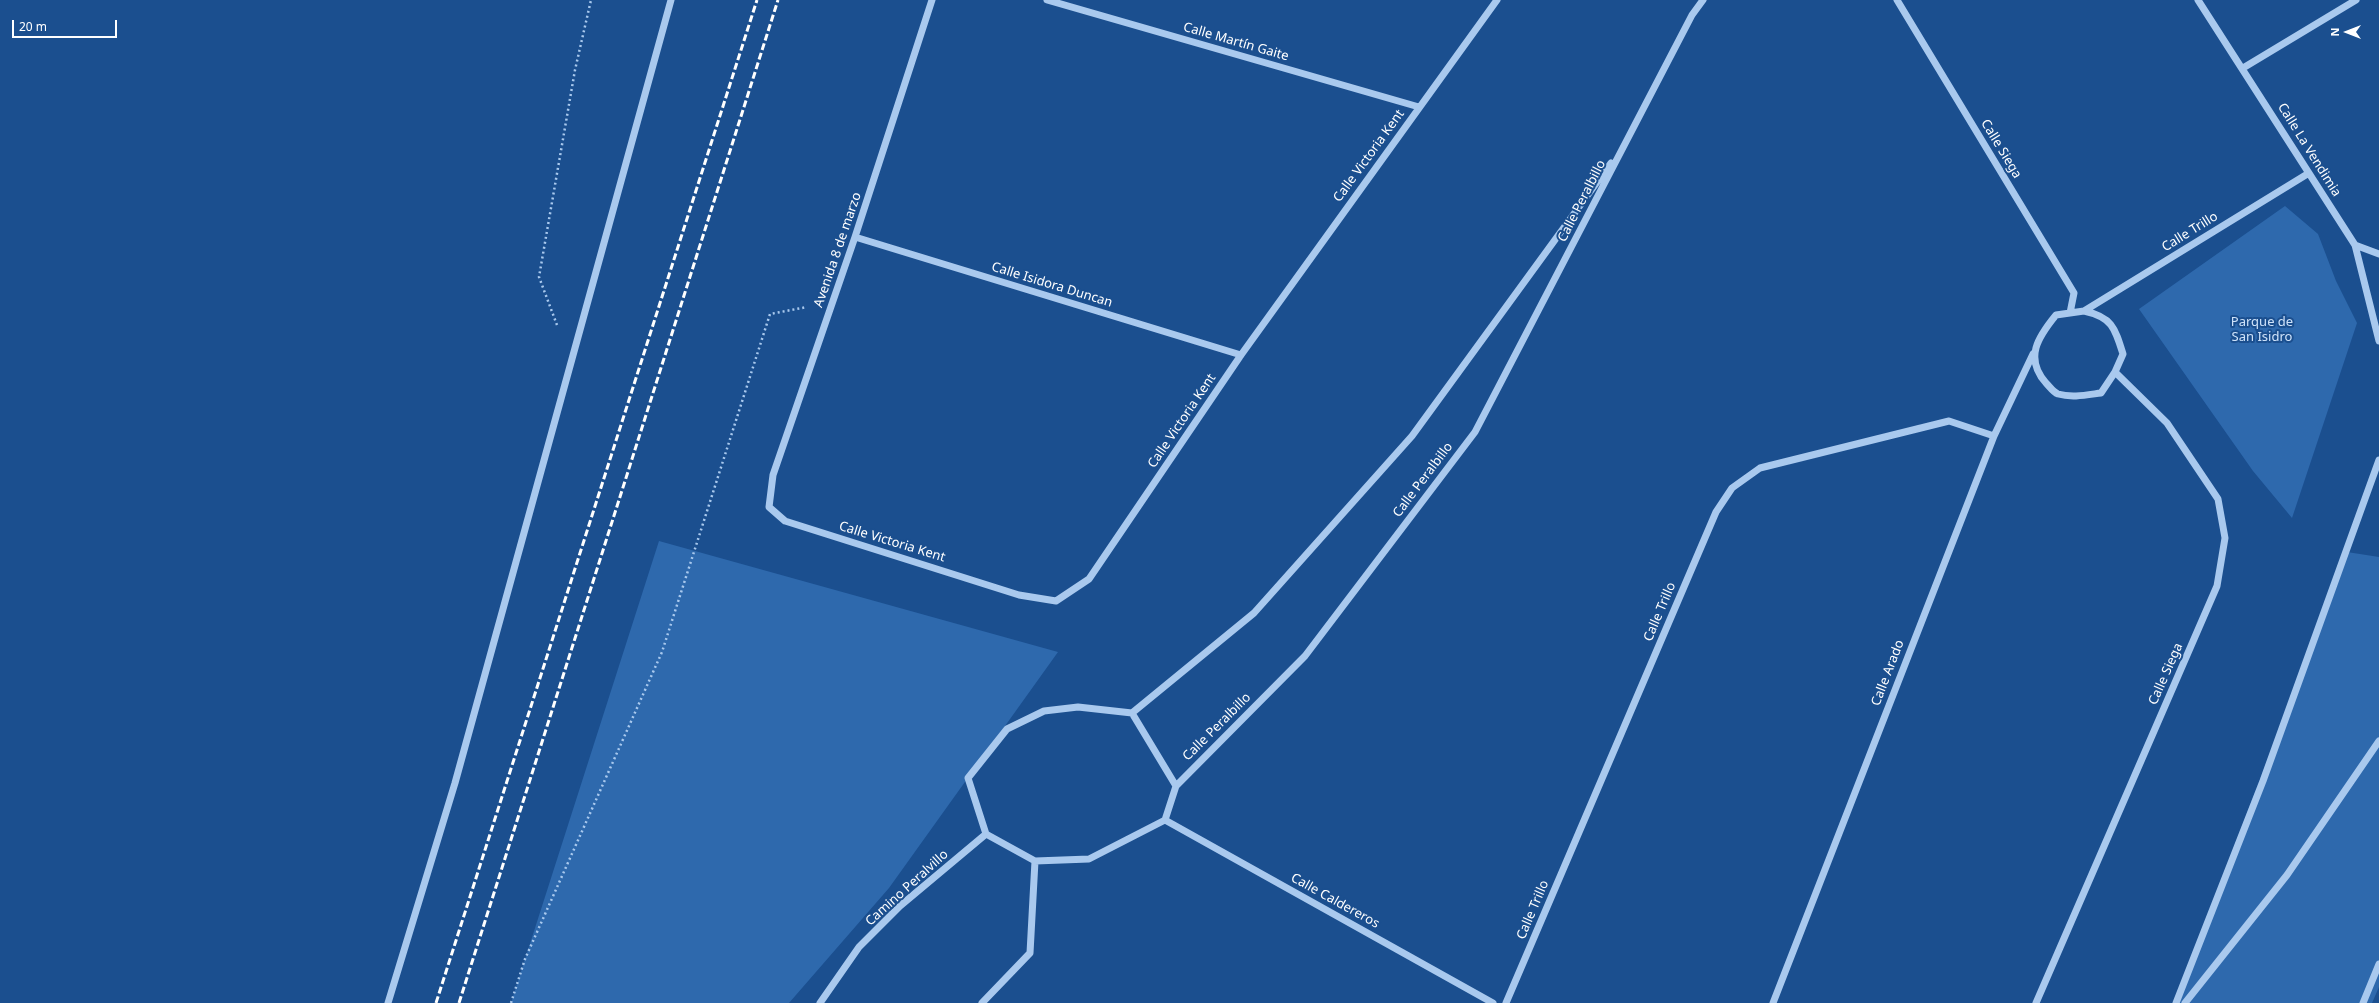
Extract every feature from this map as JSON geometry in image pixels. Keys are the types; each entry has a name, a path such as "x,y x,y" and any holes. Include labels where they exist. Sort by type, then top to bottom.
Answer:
{"street":[{"path":"388,1003 455,783 671,0"},
{"name":"Avenida 8 de marzo","path":"769,508 773,475 855,237 932,0"},
{"name":"Calle Martín Gaite","path":"1047,0 1418,107"},
{"name":"Calle Victoria Kent","path":"769,508 785,521 1019,595 1056,601 1089,579 1241,355 1418,107 1497,0"},
{"name":"Calle Peralbillo","path":"1176,786 1305,656 1475,432 1692,15 1702,0"},
{"name":"Calle Siega","path":"1897,0 2074,293 2070,312"},
{"name":"Calle La Vendimia","path":"2198,0 2355,245 2379,341"},
{"path":"2243,68 2356,0"},
{"name":"Calle Peralbillo","path":"1132,713 1254,613 1412,436 1625,143"},
{"name":"Calle Trillo","path":"2084,311 2309,173"},
{"name":"Calle Isidora Duncan","path":"855,237 1241,355"},
{"path":"2355,245 2379,254"},
{"path":"2084,311 2101,315 2115,329 2123,354 2115,372 2101,393 2076,396 2056,393 2041,377 2033,354 2040,334 2056,315 2084,311"},
{"name":"Calle Arado","path":"1772,1003 1994,436 2033,354"},
{"name":"Calle Siega","path":"2036,1003 2217,586 2225,538 2218,499 2167,423 2115,372"},
{"name":"Calle Trillo","path":"1506,1003 1716,512 1732,488 1760,468 1949,421 1994,436"},
{"path":"2176,1003 2263,782 2379,460"},
{"path":"1078,708 1132,713 1176,786 1165,820 1089,859 1035,861 986,834 968,778 1007,729 1044,711 1078,708"},
{"path":"2185,1003 2287,875 2379,741"},
{"name":"Calle Caldereros","path":"1165,820 1493,1003"},
{"name":"Camino Peralvillo","path":"820,1003 859,947 900,906 986,834"},
{"path":"982,1003 1030,953 1035,861"},
{"path":"2363,1003 2379,964"}],"path":[{"path":"558,327 539,277 575,70 591,0"},
{"path":"511,1003 525,959 662,652 770,314 833,301"}],"green space":[{"name":"Parque de San Isidro","path":"2285,206 2318,234 2336,281 2357,323 2292,518 2253,471 2139,309"},
{"path":"659,541 1058,652 889,888 789,1003 511,1003"},
{"path":"2347,552 2379,557 2379,987 2372,1003 2174,1003"}],"railway":[{"path":"436,1003 757,0"},
{"path":"459,1003 778,0"}]}
